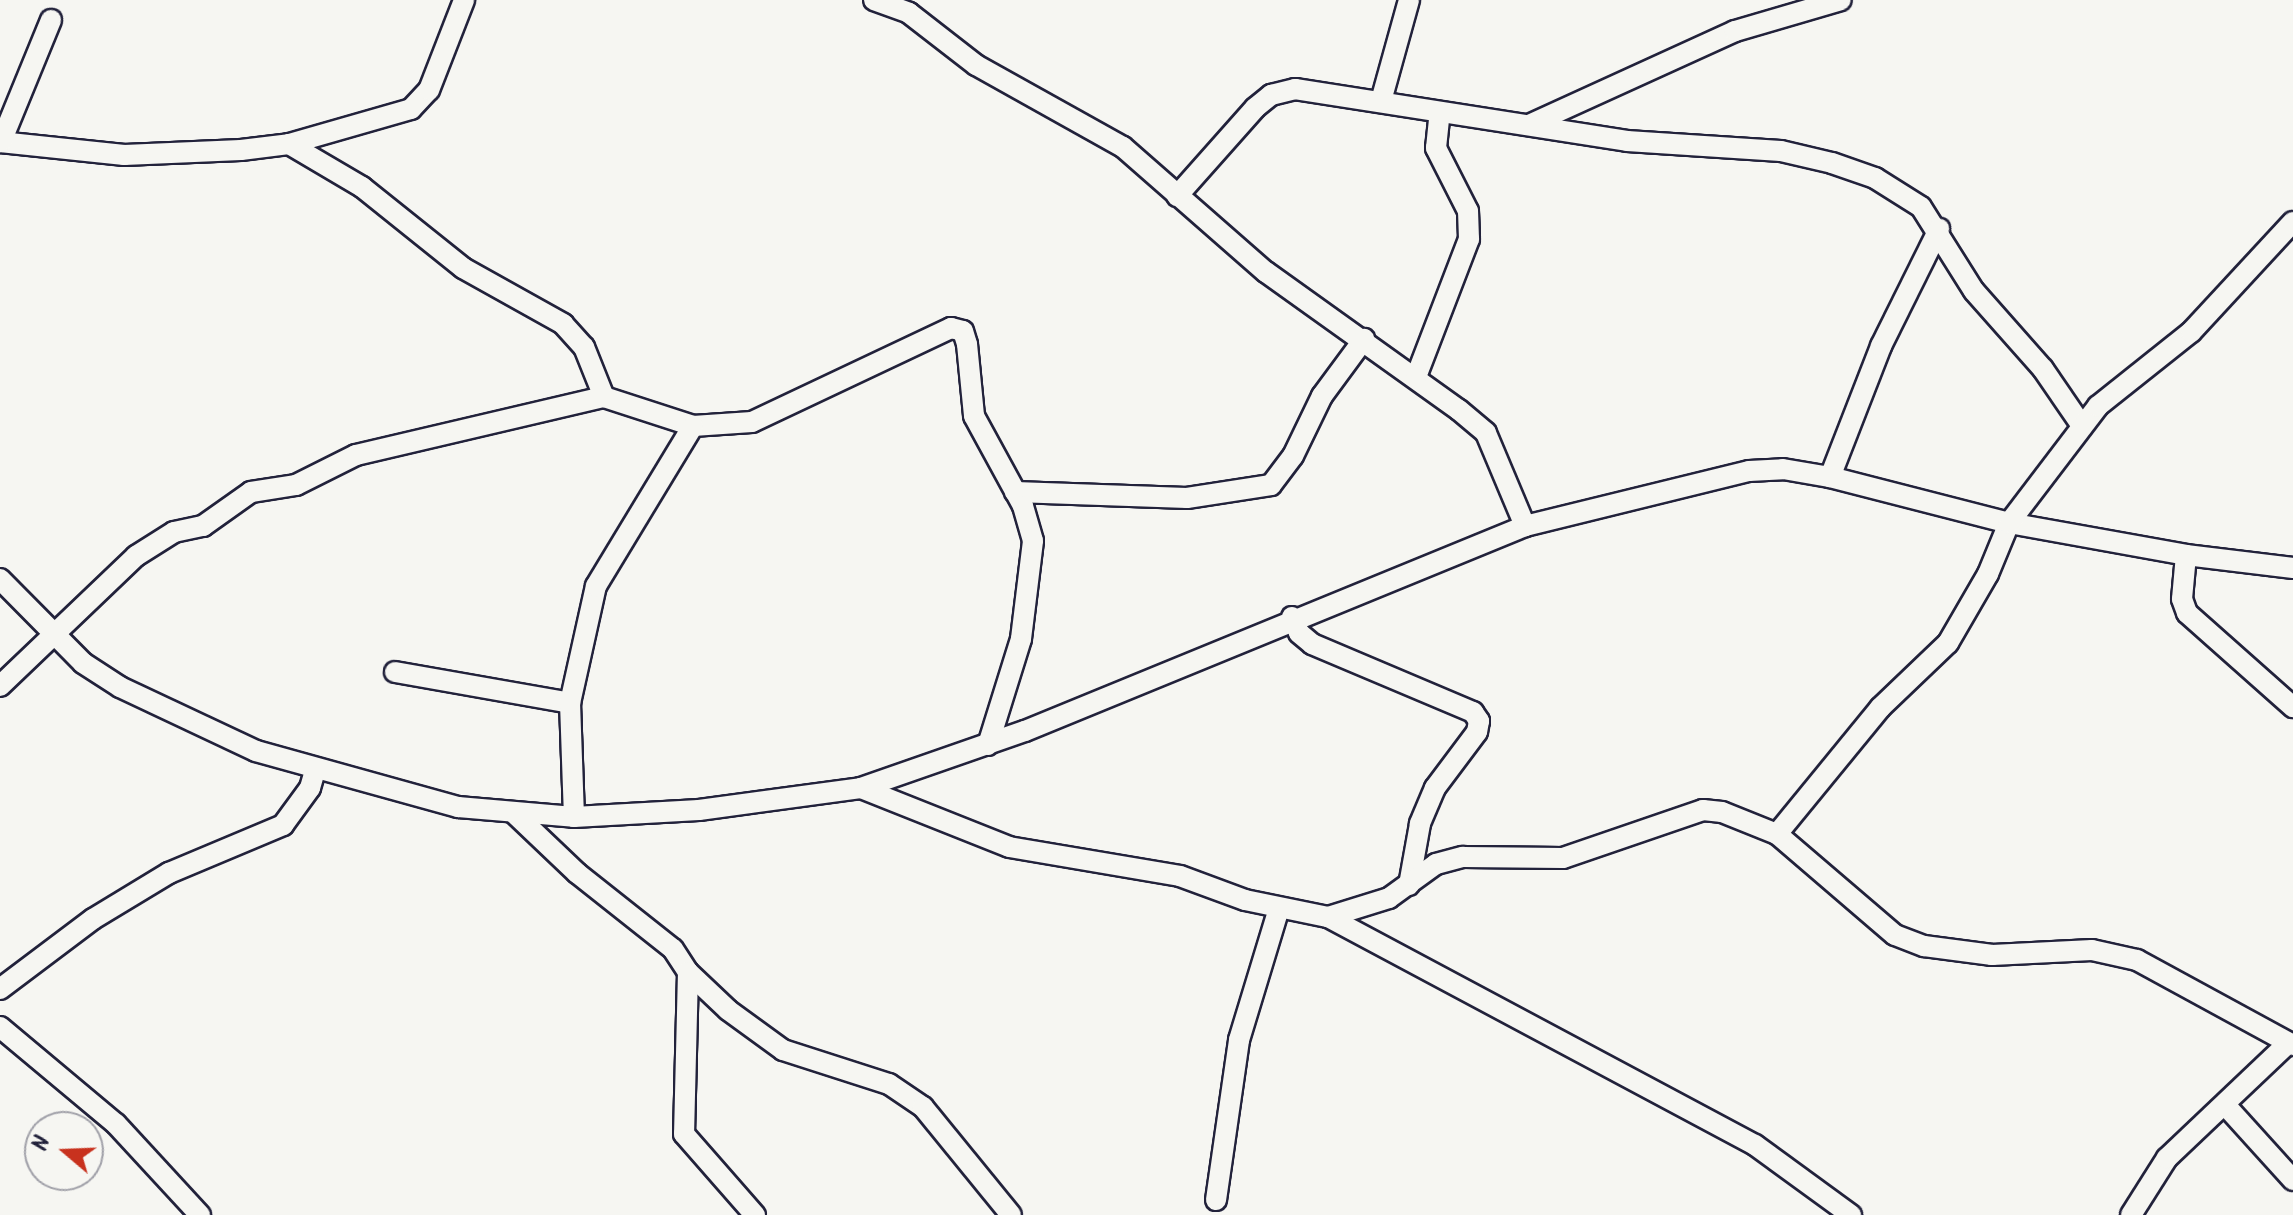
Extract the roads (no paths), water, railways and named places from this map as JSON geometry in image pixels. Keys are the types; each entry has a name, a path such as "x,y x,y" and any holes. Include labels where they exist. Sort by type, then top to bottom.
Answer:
{"street":[{"path":"51,20 1,142 124,155 289,144 420,103 464,0"},
{"path":"874,0 909,13 976,65 1083,120 1123,147 1266,272 1416,377 1486,433 1525,526"},
{"path":"1381,101 1409,0"},
{"path":"1531,124 1735,31 1841,0"},
{"path":"1177,196 1271,95 1295,89 1627,141 1781,151 1832,163 1875,178 1921,207 1939,229 1974,291 2043,369 2082,426"},
{"path":"1416,377 1469,239 1468,211 1436,148 1440,112"},
{"path":"289,144 362,187 463,268 563,324 584,347 604,397"},
{"path":"1777,834 1880,708 1948,643 1988,574 2009,523 2098,406 2191,332 2293,222"},
{"path":"1830,477 1881,346 1939,229"},
{"path":"0,686 157,540 203,526 251,492 296,485 356,455 604,397 693,426 752,422 951,328 963,331 967,344 974,416 1015,492 1033,541 1030,593 988,745"},
{"path":"1015,492 1187,498 1271,485 1293,456 1322,396 1364,339"},
{"path":"574,817 570,703 596,586 693,426"},
{"path":"0,579 83,663 120,687 256,751 315,770 458,807 574,817 699,810 861,788 988,745 1292,617 1525,526 1749,471 1783,469 1830,477 2009,523 2186,555 2293,568"},
{"path":"2186,555 2182,599 2187,613 2293,707"},
{"path":"1292,617 1299,633 1312,644 1473,712 1479,721 1477,732 1435,788 1413,848 1409,885"},
{"path":"395,672 570,703"},
{"path":"0,989 93,919 169,873 283,825 310,788 315,770"},
{"path":"861,788 1009,847 1180,876 1279,908 1328,917 1755,1145 1851,1215"},
{"path":"1328,917 1389,898 1436,864 1463,857 1578,855 1703,810 1722,812 1777,834 1895,935 1924,946 1992,955 2092,950 2137,960 2291,1044 2167,1158 2131,1215"},
{"path":"515,814 577,873 673,949 688,972 783,1050 889,1084 923,1107 1011,1215"},
{"path":"1216,1200 1239,1040 1279,908"},
{"path":"688,972 684,1134 755,1215"},
{"path":"0,1027 126,1134 200,1215"},
{"path":"2226,1106 2293,1180"}]}
